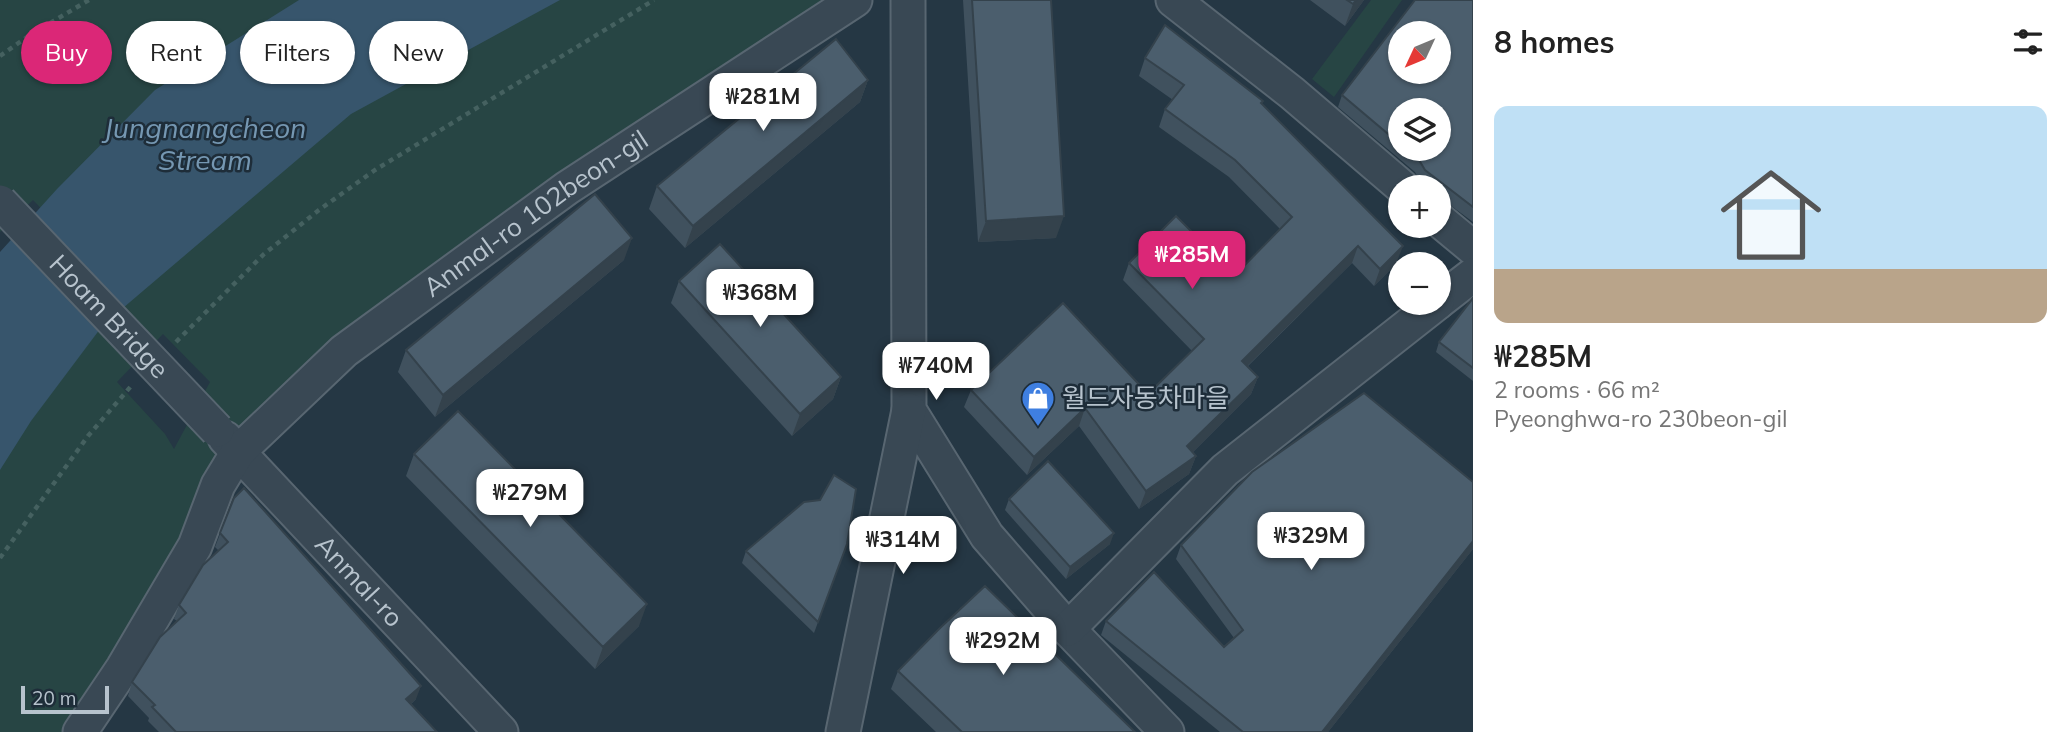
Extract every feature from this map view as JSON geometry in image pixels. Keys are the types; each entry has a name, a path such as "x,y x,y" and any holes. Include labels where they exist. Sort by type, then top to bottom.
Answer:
{"street":[{"name":"Anmal-ro 102beon-gil","path":"80,732 123,668 195,546 218,485 228,441 567,188 855,0"},
{"path":"843,732 909,410 908,0"},
{"path":"1173,0 1292,93 1388,175"},
{"name":"Hoam Bridge","path":"0,202 228,441"},
{"path":"1451,230 1473,248"},
{"path":"1451,292 1473,275"},
{"path":"1068,629 1225,470 1422,315"},
{"path":"909,410 987,536 1068,629 1167,732"},
{"name":"Anmal-ro","path":"228,441 501,732"}],"path":[{"path":"0,56 89,0"},
{"path":"168,349 264,254 319,210 375,170 654,0"},
{"path":"0,558 88,436 120,396 140,377"}],"green space":[{"path":"0,0 842,0 246,420 195,523 67,732 0,732 0,256 107,276 33,200 0,232","holes":["163,334 210,382 174,449 165,434 117,382"]},
{"path":"1371,0 1402,0 1334,97 1312,79"}],"water":[{"name":"Jungnangcheon Stream","path":"299,0 560,0 468,50 468,21 369,21 369,84 406,84 351,114 103,325 31,421 0,470 0,252 57,189 155,90 165,84 226,84 226,46 240,37 240,84 355,84 355,21 265,21"}],"building":[{"path":"972,0 1051,0 1064,216 986,221"},
{"path":"1415,0 1473,0 1473,207 1451,190 1451,175 1431,175 1420,161 1451,161 1451,98 1388,98 1388,134 1342,95 1388,35 1388,84 1451,84 1451,21 1399,21"},
{"path":"1165,25 1263,101 1261,103 1388,231 1388,238 1395,238 1403,246 1397,252 1388,252 1388,261 1380,269 1358,246 1242,361 1258,377 1187,446 1196,456 1146,491 1085,408 1034,457 971,390 1063,303 1148,394 1204,339 1129,263 1176,216 1235,275 1292,217 1235,160 1165,109 1184,85 1145,58"},
{"path":"836,39 868,80 693,226 657,186"},
{"path":"595,194 632,238 443,395 406,350"},
{"path":"720,244 841,377 800,414 679,281"},
{"path":"1473,298 1473,368 1439,342"},
{"path":"1364,393 1473,482 1473,541 1322,732 1243,732 1106,621 1154,572 1224,647 1243,630 1181,545 1252,472"},
{"path":"458,411 647,604 603,647 414,454"},
{"path":"1048,461 1114,533 1070,567 1009,499"},
{"path":"834,475 856,489 847,544 818,622 746,551 804,502 820,500"},
{"path":"244,488 421,686 406,699 437,732 176,732 132,682 160,637 186,613 179,605 203,565 228,542 220,533 234,498"},
{"path":"985,586 1135,732 962,732 898,671"}],"place":[{"name":"월드자동차마을","path":"1038,428"}]}
